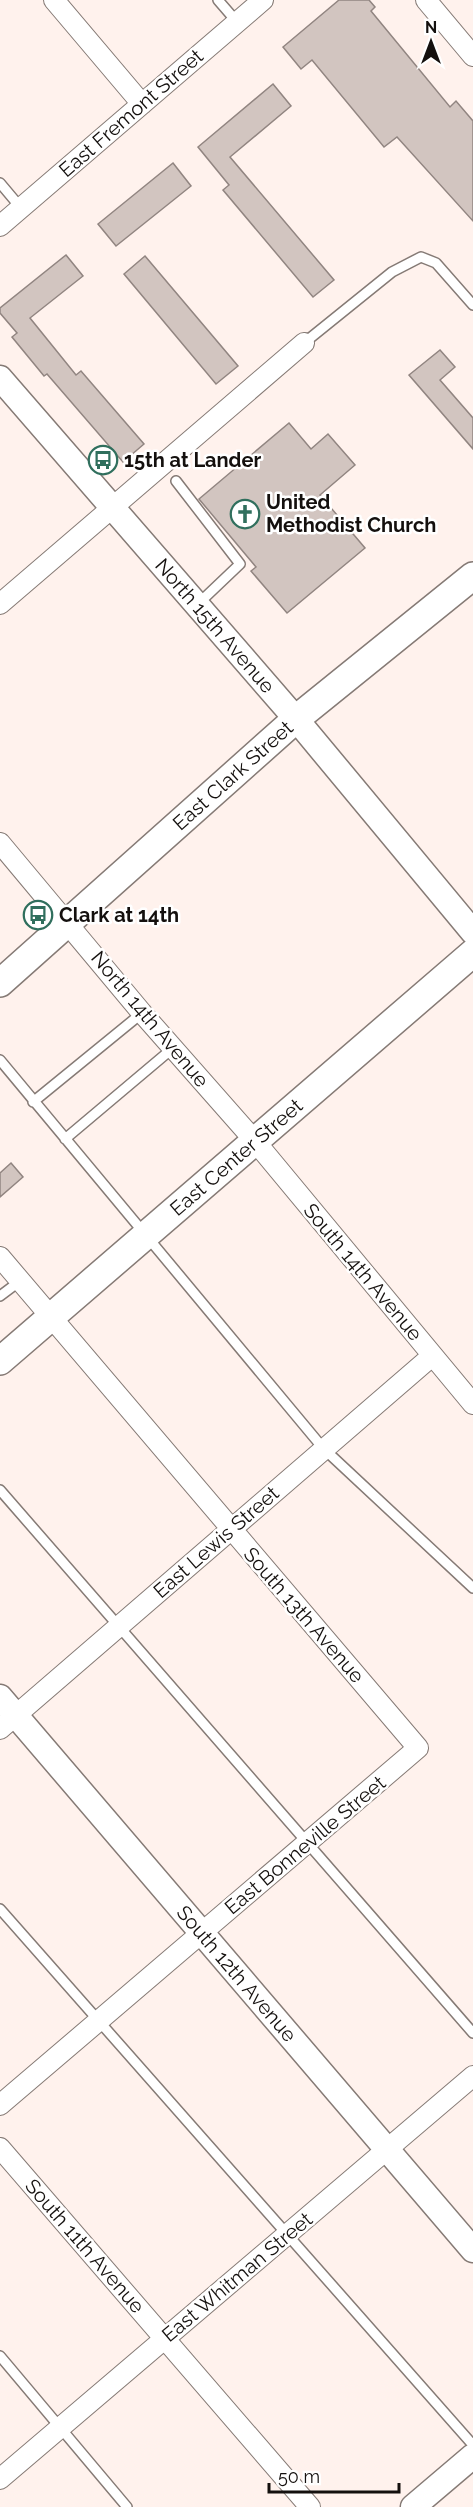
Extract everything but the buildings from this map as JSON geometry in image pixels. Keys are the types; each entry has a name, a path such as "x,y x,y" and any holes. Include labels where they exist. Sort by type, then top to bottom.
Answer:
{"main road":[{"name":"East Clark Street","path":"0,983 296,719 473,576"},
{"name":"East Center Street","path":"0,1361 473,953"}],"street":[{"path":"54,0 142,104"},
{"name":"East Fremont Street","path":"0,226 262,0"},
{"path":"426,0 473,56"},
{"path":"0,604 304,343"},
{"name":"North 15th Avenue","path":"0,378 296,719 473,932"},
{"name":"North 14th Avenue","path":"0,843 142,1013 254,1140"},
{"name":"South 14th Avenue","path":"254,1140 473,1404"},
{"name":"South 13th Avenue","path":"0,1257 418,1748"},
{"name":"East Lewis Street","path":"5,1714 119,1626 432,1356"},
{"name":"South 12th Avenue","path":"5,1714 202,1932 473,2250"},
{"name":"East Bonneville Street","path":"0,2105 418,1748"},
{"name":"East Whitman Street","path":"0,2479 473,2076"},
{"name":"South 11th Avenue","path":"0,2148 310,2507"},
{"path":"413,2507 473,2456"}],"lane":[{"path":"218,0 237,22"},
{"path":"0,183 21,208"},
{"path":"304,343 392,272 421,257 436,263 473,305"},
{"path":"176,481 240,564 197,605"},
{"path":"33,1102 142,1013"},
{"path":"65,1139 172,1048"},
{"path":"0,1060 323,1448 473,1588"},
{"path":"0,1296 20,1281"},
{"path":"0,1490 473,2033"},
{"path":"0,1909 473,2445"},
{"path":"0,2356 127,2507"}],"place":[{"name":"15th at Lander","path":"103,460"},
{"name":"United Methodist Church","path":"245,514"},
{"name":"Clark at 14th","path":"38,915"}]}
